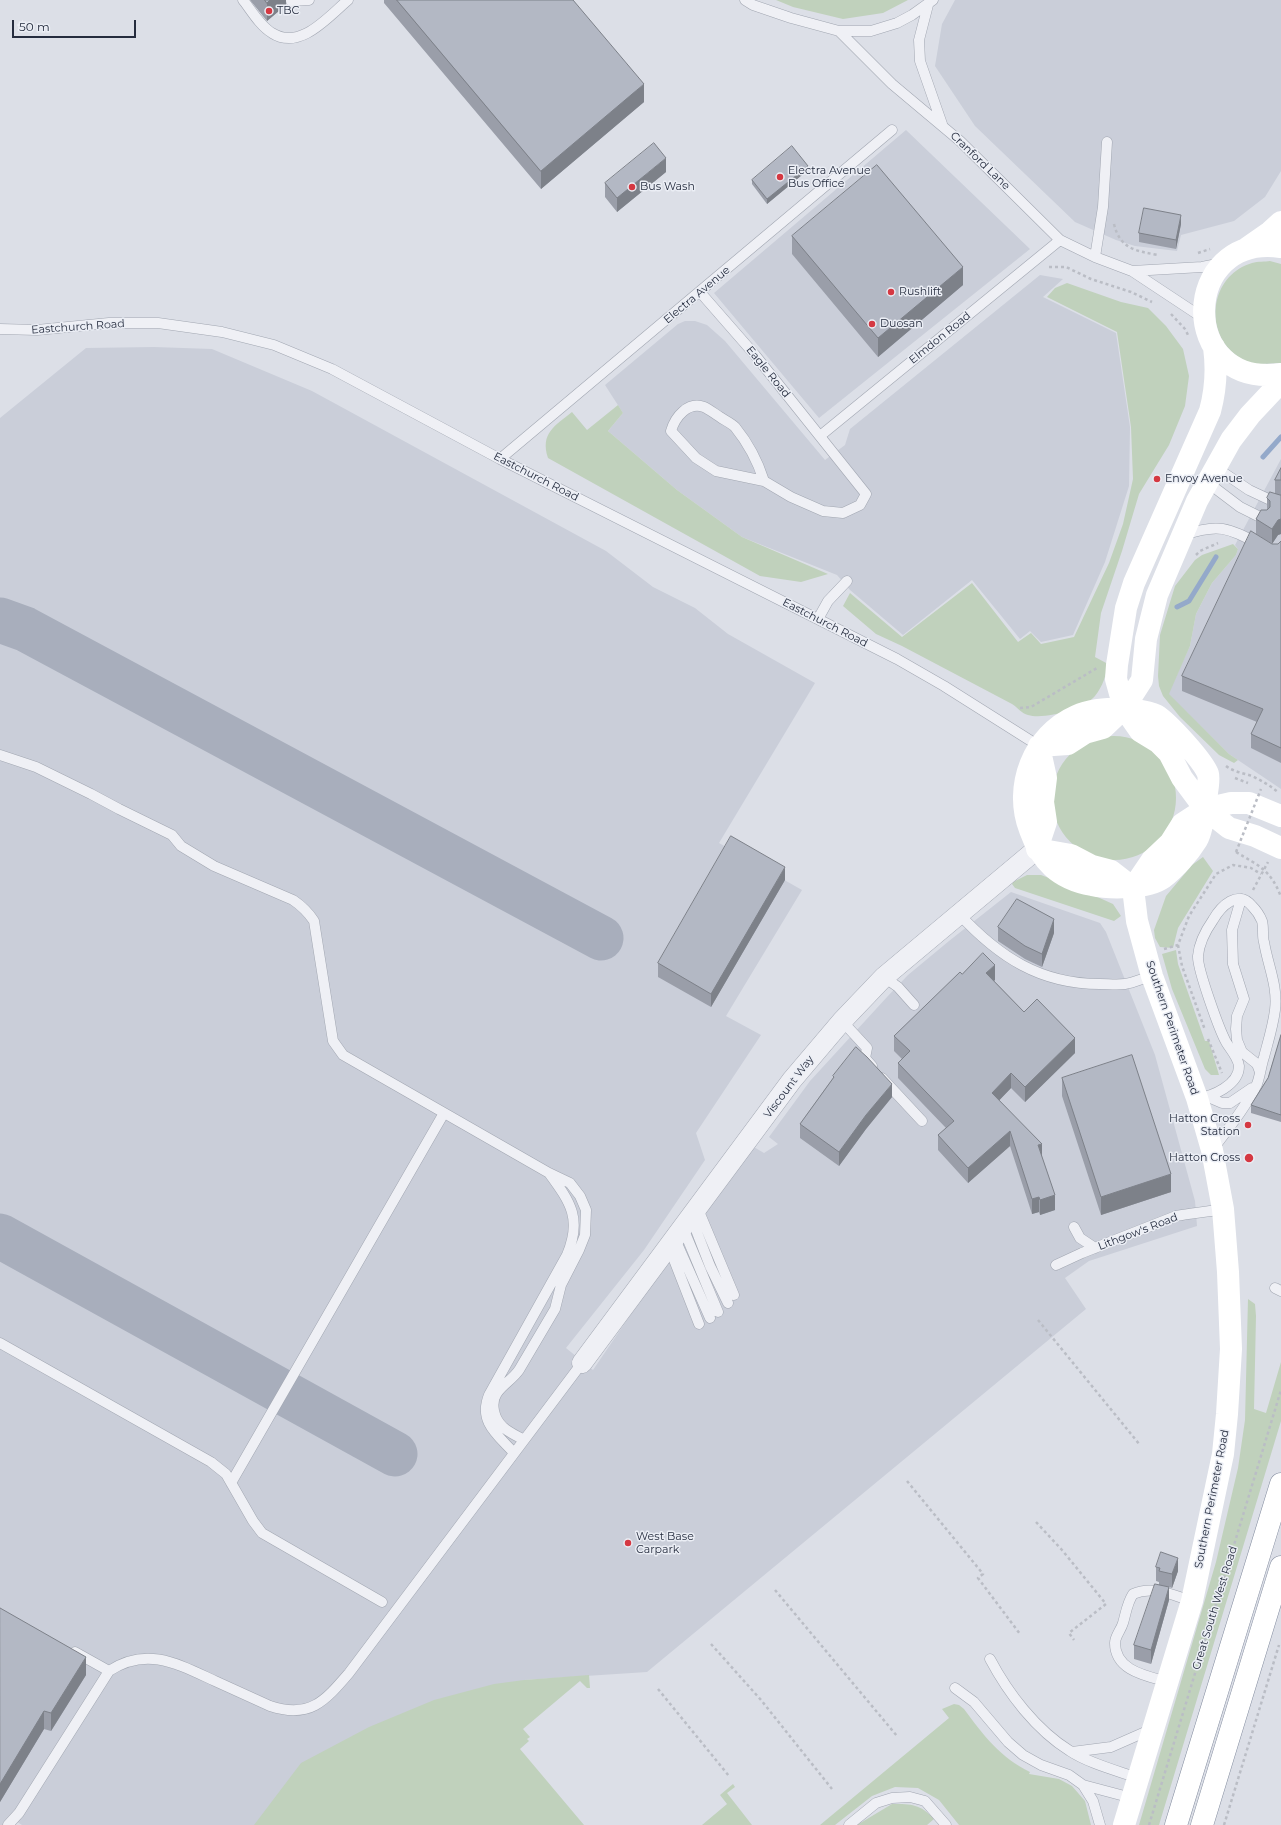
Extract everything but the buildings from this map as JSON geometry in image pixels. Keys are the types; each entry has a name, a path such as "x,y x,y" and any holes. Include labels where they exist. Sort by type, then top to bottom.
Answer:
{"main road":[{"path":"1281,222 1257,242 1232,257 1216,272 1207,287 1203,318 1207,334 1214,347 1222,357 1243,371 1263,375 1281,374"},
{"path":"1232,257 1256,247 1281,247"},
{"path":"1124,708 1116,679 1119,645 1126,608 1144,560 1210,411 1214,397 1217,367 1214,347"},
{"path":"1281,382 1250,415 1231,440 1211,475 1157,595 1146,639 1142,680 1124,708 1103,728 1085,733 1068,744 1039,746 1027,770 1025,792 1026,821 1037,849 1071,855 1092,866 1111,871 1133,888 1152,860 1170,843 1182,824 1205,809 1231,803 1249,803 1281,816"},
{"path":"1124,708 1155,715 1166,723 1195,755 1208,775 1205,809"},
{"path":"1205,809 1229,828 1255,836 1281,848"},
{"name":"Southern Perimeter Road","path":"1124,1825 1192,1601 1223,1454 1231,1349 1231,1321 1223,1209 1202,1097 1152,976 1138,921 1133,888"},
{"path":"1176,1825 1281,1484"},
{"path":"1202,1825 1281,1567"}],"street":[{"name":"Viscount Way","path":"582,1363 792,1080 842,1021 884,977 1037,849"}],"lane":[{"path":"243,0 270,32 280,37 292,39 311,31 348,0"},
{"path":"291,1 309,0"},
{"path":"745,0 754,5 790,18 839,31 871,31 898,23 930,3"},
{"path":"930,3 919,40 920,61 943,125"},
{"name":"Cranford Lane","path":"839,31 918,107 943,125 1060,240 1095,257 1132,271 1203,318"},
{"name":"Electra Avenue","path":"500,459 892,130"},
{"path":"1095,257 1103,208 1107,142"},
{"name":"Elmdon Road","path":"820,436 1060,240"},
{"name":"Cranford Lane","path":"1132,271 1202,267 1232,257"},
{"name":"Eagle Road","path":"700,292 755,355 834,452 866,494 860,505 843,513 823,511 791,497 764,481"},
{"name":"Eastchurch Road","path":"0,329 37,330 109,323 158,323 222,332 274,345 332,369 500,459 897,659 944,686 1039,746"},
{"path":"694,405 704,407 717,415 734,426 759,464 764,481 716,471 696,458 678,439 671,431 673,423 682,411 694,405"},
{"path":"1211,475 1279,504 1281,500"},
{"path":"1211,475 1240,507 1264,519"},
{"path":"1183,536 1196,531 1221,528 1240,534 1266,548"},
{"path":"818,619 828,601 847,581"},
{"path":"0,755 36,767 172,835 181,846 214,866 293,900 301,905 314,921 333,1041 343,1055 549,1173 570,1183 576,1189 586,1210 586,1223 582,1243 561,1285 555,1309 519,1370 495,1397 494,1409 496,1417 503,1428 524,1440"},
{"path":"1202,1097 1234,1080 1238,1074 1239,1066 1237,1060 1226,1041 1201,974 1198,958 1198,953 1205,934 1213,919 1229,901 1236,898 1245,900 1257,911 1262,922 1264,943 1273,973 1276,994 1275,1010 1256,1084 1244,1105 1212,1150"},
{"path":"1245,900 1232,930 1233,964 1244,999 1237,1016 1237,1035 1242,1052 1257,1064 1260,1072"},
{"path":"959,914 994,948 1018,964 1040,974 1066,982 1094,984 1125,984 1152,976"},
{"path":"884,977 898,987 914,1005"},
{"path":"842,1021 867,1048 865,1058 922,1121"},
{"path":"1202,1097 1222,1103 1230,1103 1245,1094 1256,1084"},
{"path":"231,1483 444,1113"},
{"path":"514,1453 488,1422 486,1409 489,1395 567,1256 574,1237 575,1219 571,1208 565,1196 549,1173"},
{"name":"Lithgow's Road","path":"1056,1266 1095,1248 1176,1216 1223,1209"},
{"path":"1074,1227 1080,1238 1095,1248"},
{"path":"683,1228 734,1295"},
{"path":"683,1228 710,1266 728,1303"},
{"path":"683,1228 714,1315"},
{"path":"683,1228 684,1282 699,1324"},
{"path":"0,1343 211,1462 226,1474 253,1521 262,1533 382,1602"},
{"path":"8,1825 19,1813 109,1671 121,1663 147,1658 164,1660 180,1665 284,1711 296,1711 317,1705 333,1691 349,1673 582,1363"},
{"path":"1168,1682 1135,1672 1127,1668 1116,1651 1116,1638 1133,1594 1142,1590 1155,1590 1192,1601"},
{"path":"68,1648 109,1671"},
{"path":"990,1659 1001,1680 1050,1736 1070,1752 1105,1767 1138,1778"},
{"path":"955,1688 974,1702 1008,1742 1023,1755 1041,1765 1069,1775 1083,1785 1132,1798"},
{"path":"1070,1752 1111,1747 1154,1728"},
{"path":"1083,1785 1093,1801 1100,1825"},
{"path":"849,1825 876,1803 892,1798 910,1797 925,1801 946,1825"}],"path":[{"path":"1103,208 1113,209 1116,230 1122,242 1134,251 1162,256"},
{"path":"1056,266 1066,267 1091,279 1131,292 1155,303"},
{"path":"1167,310 1185,328 1191,340"},
{"path":"1192,559 1200,551 1224,541"},
{"path":"1020,708 1030,707 1096,669"},
{"path":"1222,763 1233,771 1251,776 1268,784 1281,795"},
{"path":"1261,789 1236,852 1264,869 1275,883 1281,897"},
{"path":"1146,955 1178,945 1189,916 1216,874 1233,865 1251,868 1261,874"},
{"path":"1245,900 1264,869"},
{"path":"1038,1320 1140,1445"},
{"name":"Great South West Road","path":"1149,1825 1281,1390"},
{"path":"907,1481 983,1574 978,1578 1020,1634"},
{"path":"1036,1522 1062,1550 1106,1604 1069,1633 1074,1640"},
{"path":"775,1590 897,1736"},
{"path":"1224,1825 1281,1638"},
{"path":"711,1644 761,1700 832,1789"},
{"path":"658,1689 729,1776"}],"shaded area":[{"path":"955,0 1281,0 1281,171 1265,197 1234,221 1181,235 1177,251 1135,246 1116,240 1075,222 975,126 935,66 942,24"},
{"path":"906,130 1030,249 819,418 714,293"},
{"path":"1040,275 1063,279 1043,297 1116,333 1130,427 1129,486 1105,562 1073,635 1041,642 1030,631 1020,639 972,580 903,635 850,590 837,575 742,537 677,490 608,431 623,413 605,385 678,324 685,321 695,321 707,325 725,341 825,460 845,445 850,429"},
{"path":"154,347 212,349 312,391 606,551 653,587 695,608 728,634 815,683 719,843 802,890 726,1016 761,1035 696,1133 705,1160 644,1250 566,1348 593,1370 747,1143 764,1153 778,1144 769,1137 810,1081 887,997 908,975 1011,892 1100,923 1106,932 1155,1055 1195,1201 1197,1226 1089,1261 1065,1278 1086,1309 647,1672 524,1680 508,1750 570,1825 22,1825 14,1820 10,1825 0,1825 0,418 86,348"},
{"path":"1281,459 1281,789 1229,754 1168,694 1190,646 1196,614 1212,583 1236,555 1238,549 1235,545"}],"green space":[{"path":"776,0 908,0 883,13 843,19 793,7"},
{"path":"1270,261 1281,264 1281,363 1250,363 1234,354 1222,339 1217,326 1217,300 1221,288 1229,277 1239,269 1254,262"},
{"path":"1067,283 1121,302 1148,308 1166,326 1183,349 1189,376 1185,406 1169,445 1139,494 1101,613 1095,657 1108,664 1102,684 1095,696 1090,701 1082,705 1053,715 1035,716 1024,713 1012,704 902,646 876,634 843,606 850,593 902,637 972,583 1018,642 1031,633 1041,644 1074,637 1109,563 1123,524 1133,479 1131,427 1117,332 1047,297 1055,288"},
{"path":"618,405 623,413 608,431 677,490 742,537 828,574 801,582 760,576 548,458 546,442 548,436 555,426 572,412 587,430"},
{"path":"1233,544 1238,549 1236,555 1212,583 1196,614 1190,646 1169,694 1229,754 1238,760 1234,763 1219,755 1180,717 1163,696 1159,686 1158,676 1160,635 1175,586 1195,560 1202,555"},
{"path":"1114,736 1126,737 1138,741 1148,746 1158,754 1166,764 1171,774 1175,786 1175,810 1171,822 1166,832 1158,842 1148,850 1138,855 1126,859 1114,860 1102,859 1090,855 1080,850 1070,842 1062,832 1057,822 1053,810 1052,798 1053,786 1057,774 1062,764 1070,754 1080,746 1090,741 1102,737"},
{"path":"1203,857 1213,871 1178,928 1173,948 1160,947 1155,938 1154,930 1166,896 1192,865"},
{"path":"1027,875 1041,875 1084,891 1113,904 1121,916 1114,921 1015,888 1012,884 1013,882"},
{"path":"1176,950 1178,964 1205,1041 1209,1041 1219,1075 1211,1075 1205,1069 1172,989 1162,954"},
{"path":"1248,1299 1255,1304 1256,1316 1254,1409 1266,1413 1281,1362 1281,1421 1159,1825 1139,1825 1216,1562 1238,1468 1245,1420"},
{"path":"589,1675 590,1688 587,1688 580,1681 523,1729 530,1737 527,1739 529,1741 520,1749 584,1825 254,1825 301,1763 369,1727 434,1700 494,1684"},
{"path":"954,1704 959,1705 964,1709 978,1728 1001,1753 1030,1772 1029,1774 1059,1779 1072,1786 1085,1801 1091,1825 959,1825 939,1800 918,1788 895,1787 872,1796 835,1825 820,1825 949,1718 942,1709"},
{"path":"733,1784 735,1787 727,1793 752,1825 702,1825 727,1804 720,1795"},
{"path":"892,1804 915,1806 924,1810 934,1819 927,1825 857,1825"}],"waterway":[{"path":"1263,457 1281,437"},
{"path":"1177,607 1189,601 1216,557"}],"taxiway":[{"path":"0,620 25,629 601,938"},
{"path":"0,1236 395,1454"}],"place":[{"name":"TBC","path":"269,11"},
{"name":"Electra Avenue Bus Office","path":"780,177"},
{"name":"Bus Wash","path":"632,187"},
{"name":"Rushlift","path":"891,292"},
{"name":"Duosan","path":"872,324"},
{"name":"Envoy Avenue","path":"1157,479"},
{"name":"Hatton Cross Station","path":"1248,1125"},
{"name":"Hatton Cross","path":"1249,1158"},
{"name":"West Base Carpark","path":"628,1543"}]}
